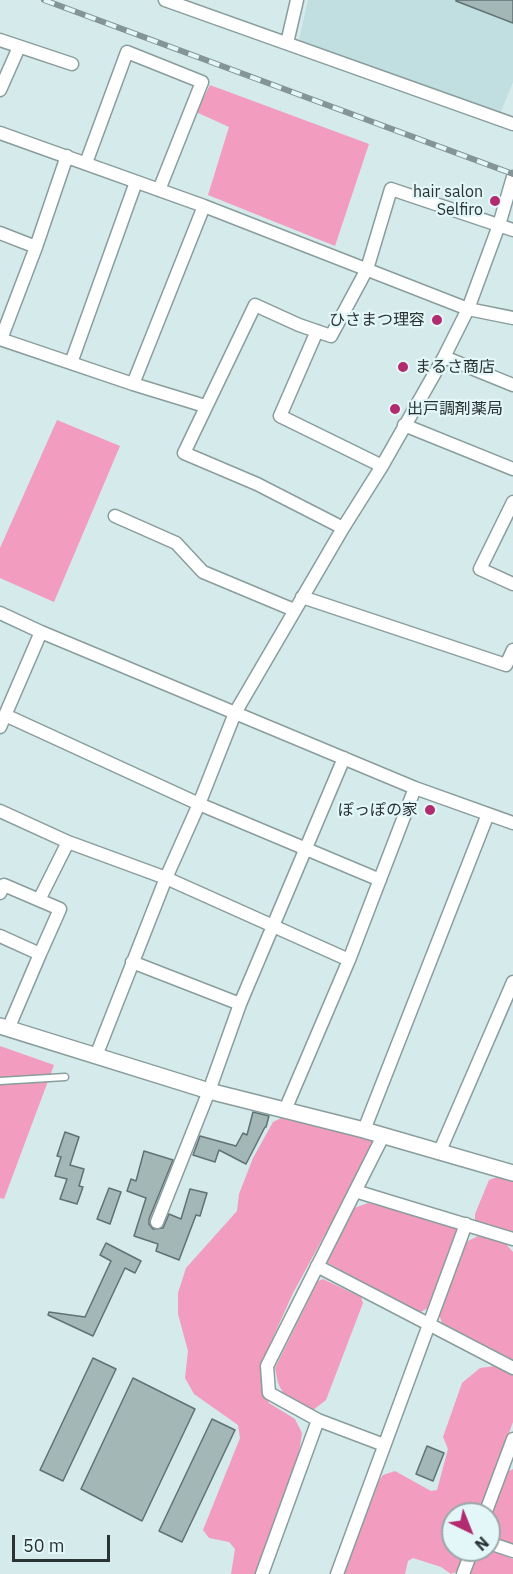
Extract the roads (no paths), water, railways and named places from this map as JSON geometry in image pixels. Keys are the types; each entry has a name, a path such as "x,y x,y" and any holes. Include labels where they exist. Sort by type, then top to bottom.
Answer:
{"street":[{"path":"165,0 513,124"},
{"path":"287,43 297,0"},
{"path":"0,40 72,64"},
{"path":"0,90 19,46"},
{"path":"86,163 127,52 202,82 159,190"},
{"path":"0,133 204,206 468,309 513,318"},
{"path":"67,156 1,339 205,406"},
{"path":"96,1056 166,878 199,804 235,713 444,357 468,309 499,225 513,177"},
{"path":"71,363 136,182"},
{"path":"343,528 257,484 184,453 255,305 331,336 367,269 391,189 513,230"},
{"path":"133,384 204,206"},
{"path":"0,232 36,247"},
{"path":"317,331 280,416 382,466"},
{"path":"444,357 513,385"},
{"path":"404,425 513,469"},
{"path":"513,502 480,569 513,584"},
{"path":"115,516 176,543 203,572 294,610"},
{"path":"302,597 506,666 513,650"},
{"path":"0,613 415,788 513,823"},
{"path":"0,727 41,632"},
{"path":"5,715 199,804 380,880"},
{"path":"157,1222 209,1091 240,1004 344,758"},
{"path":"285,1110 349,960 415,788"},
{"path":"0,811 68,842 166,878 349,960"},
{"path":"364,1130 488,814"},
{"path":"39,900 68,842"},
{"path":"0,893 4,885 60,909 4,1027 209,1091 364,1130 513,1173"},
{"path":"0,936 40,954"},
{"path":"132,962 240,1004"},
{"path":"438,1153 513,982"},
{"path":"383,1136 267,1366 269,1393 318,1420 384,1445"},
{"path":"354,1191 513,1239"},
{"path":"337,1574 466,1224"},
{"path":"317,1266 513,1368"},
{"path":"262,1574 318,1420"},
{"path":"489,1502 513,1439"}],"lane":[{"path":"0,1081 65,1077"}],"railway":[{"path":"44,0 513,174"}],"place":[{"name":"hair salon Selfiro","path":"495,201"},
{"name":"ひさまつ理容","path":"437,320"},
{"name":"まるさ商店","path":"403,367"},
{"name":"出戸調剤薬局","path":"395,409"},
{"name":"ぽっぽの家","path":"430,810"}]}
